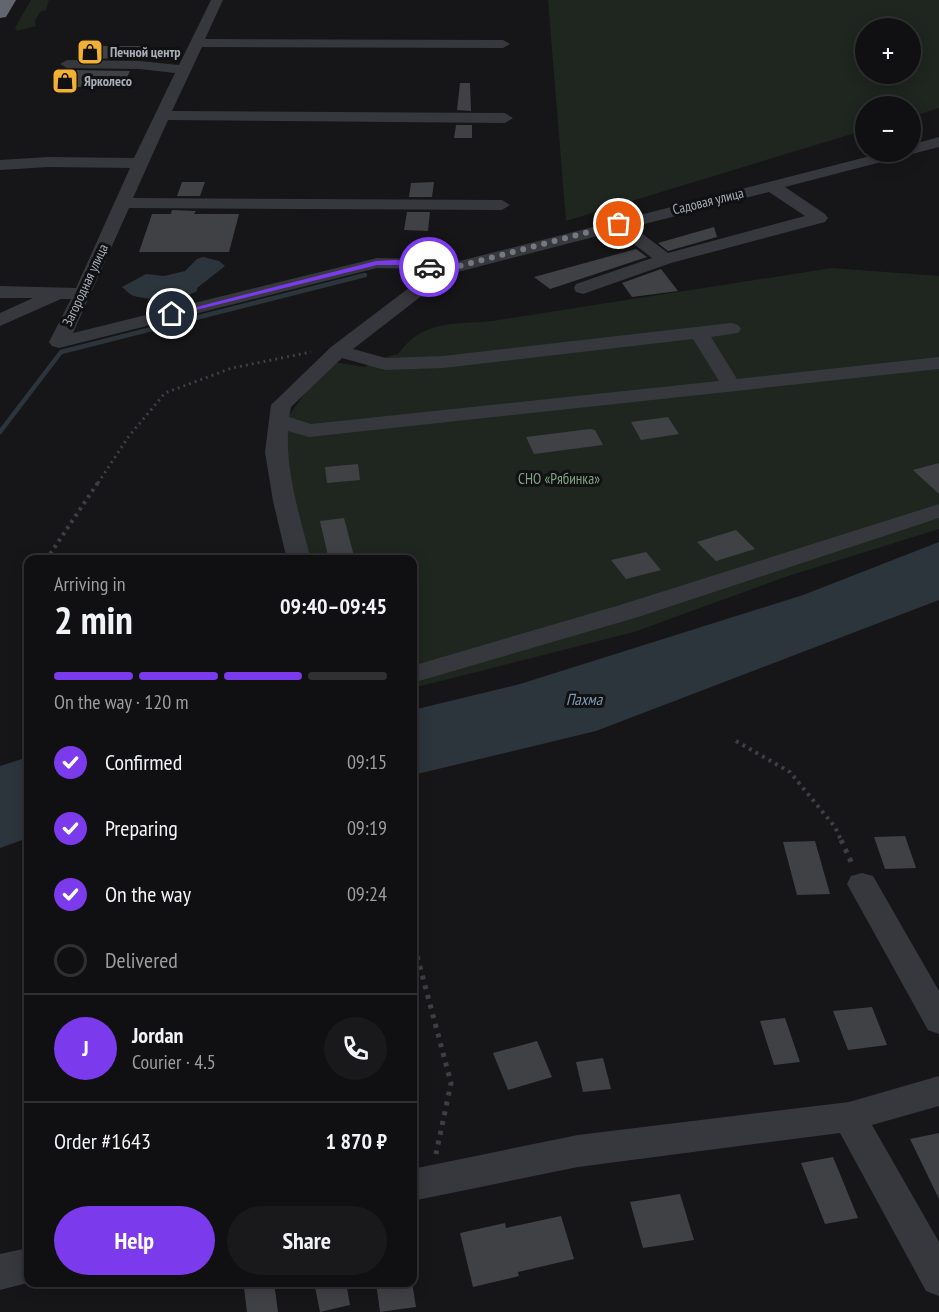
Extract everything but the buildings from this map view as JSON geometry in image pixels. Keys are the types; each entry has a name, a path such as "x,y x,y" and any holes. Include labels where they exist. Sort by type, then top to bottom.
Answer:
{"highway":[{"path":"0,13 8,0"}],"street":[{"name":"Загородная улица","path":"217,0 59,342 376,263 418,264 444,270"},
{"path":"198,43 503,44"},
{"path":"68,64 139,65 185,70"},
{"path":"164,115 506,118"},
{"path":"921,147 939,142"},
{"path":"0,165 48,162 140,163"},
{"name":"Садовая улица","path":"444,270 863,162"},
{"path":"583,288 665,260 819,218 770,185"},
{"path":"123,203 502,205"},
{"path":"619,224 665,260"},
{"path":"298,555 284,501 276,452 281,405 342,348 444,270"},
{"path":"0,292 83,294"},
{"path":"0,320 59,293"},
{"path":"342,348 386,363 443,362 731,328"},
{"path":"698,332 732,386"},
{"path":"279,420 309,431 939,363"},
{"path":"417,674 629,611 939,511"},
{"path":"862,884 939,1020"},
{"path":"422,1184 578,1150 849,1117 939,1091"},
{"path":"849,1117 939,1278"},
{"path":"0,1272 24,1267"}],"path":[{"path":"49,555 129,436 165,393 232,368 342,348"},
{"path":"736,741 790,772 835,827 862,884"},
{"path":"417,956 451,1083 422,1184"}],"green space":[{"path":"31,0 49,0 46,10 40,12 35,21 36,26 17,31 15,28"},
{"path":"548,0 939,0 939,108 921,114 921,96 855,96 855,133 566,221"},
{"name":"СНО «Рябинка»","path":"832,268 939,276 939,529 785,577 634,632 417,687 417,555 289,555 285,421 328,361 365,367 374,360 398,354 408,343 429,329 452,324 492,321"}],"water":[{"path":"203,257 219,261 225,266 197,288 197,291 190,294 175,298 149,299 132,295 122,287 146,274 164,276 185,271 197,259"},
{"name":"Пахма","path":"939,542 939,600 596,731 417,774 417,709 520,684 803,595"},
{"path":"24,758 24,839 0,848 0,766"}],"waterway":[{"path":"0,432 61,352 365,275"}],"way so far":[{"path":"429,267 444,270 619,224"}],"place":[{"name":"Печной центр","path":"90,52"},
{"name":"Ярколесо","path":"65,81"}],"route":[{"path":"172,314 376,263 396,262 429,267"}]}
